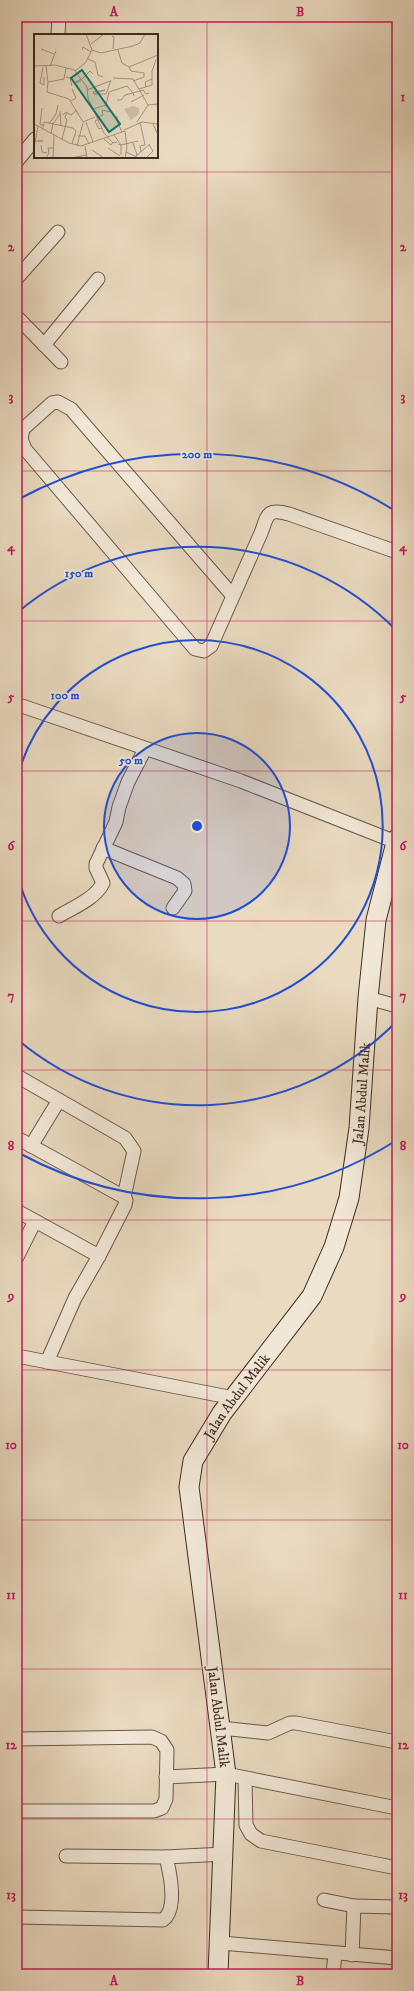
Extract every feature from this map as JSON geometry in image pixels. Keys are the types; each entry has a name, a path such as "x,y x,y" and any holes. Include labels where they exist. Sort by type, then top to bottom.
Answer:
{"street":[{"path":"58,34 59,17"},
{"path":"17,161 34,140"},
{"path":"17,278 58,232"},
{"path":"44,345 98,279"},
{"path":"17,317 61,362"},
{"path":"232,596 71,409 58,402 52,403 23,429 21,439 25,449 195,649 204,651 211,646 268,514 274,510 397,552"},
{"path":"17,706 22,706 241,781 397,840"},
{"path":"59,916 89,898 100,889 103,884 96,868 96,864 116,822 119,807 128,782 145,749"},
{"name":"Jalan Abdul Malik","path":"218,1974 221,1943 226,1774 189,1487 193,1461 222,1413 312,1296 334,1247 350,1198 359,1128 368,998 376,920 397,840"},
{"path":"103,848 177,878 184,884 185,891 173,908"},
{"path":"368,998 397,1006"},
{"path":"17,1076 126,1138 134,1150 133,1161 124,1197 126,1200 125,1205 99,1256 75,1298 47,1362"},
{"path":"31,1146 59,1100"},
{"path":"17,1138 124,1197"},
{"path":"17,1211 99,1256"},
{"path":"17,1257 35,1221"},
{"path":"17,1356 234,1398"},
{"path":"220,1728 268,1733 290,1723 296,1722 397,1742"},
{"path":"17,1739 152,1738 161,1741 167,1750 166,1799 162,1808 154,1811 17,1811"},
{"path":"166,1777 226,1774 397,1808"},
{"path":"245,1778 246,1825 251,1834 261,1841 397,1868"},
{"path":"66,1856 166,1857 224,1854"},
{"path":"17,1917 163,1920 167,1916 170,1907 171,1878 166,1857"},
{"path":"324,1900 354,1906 397,1907"},
{"path":"352,1955 354,1906"},
{"path":"221,1943 335,1954 397,1958"},
{"path":"332,1974 335,1954"}]}
